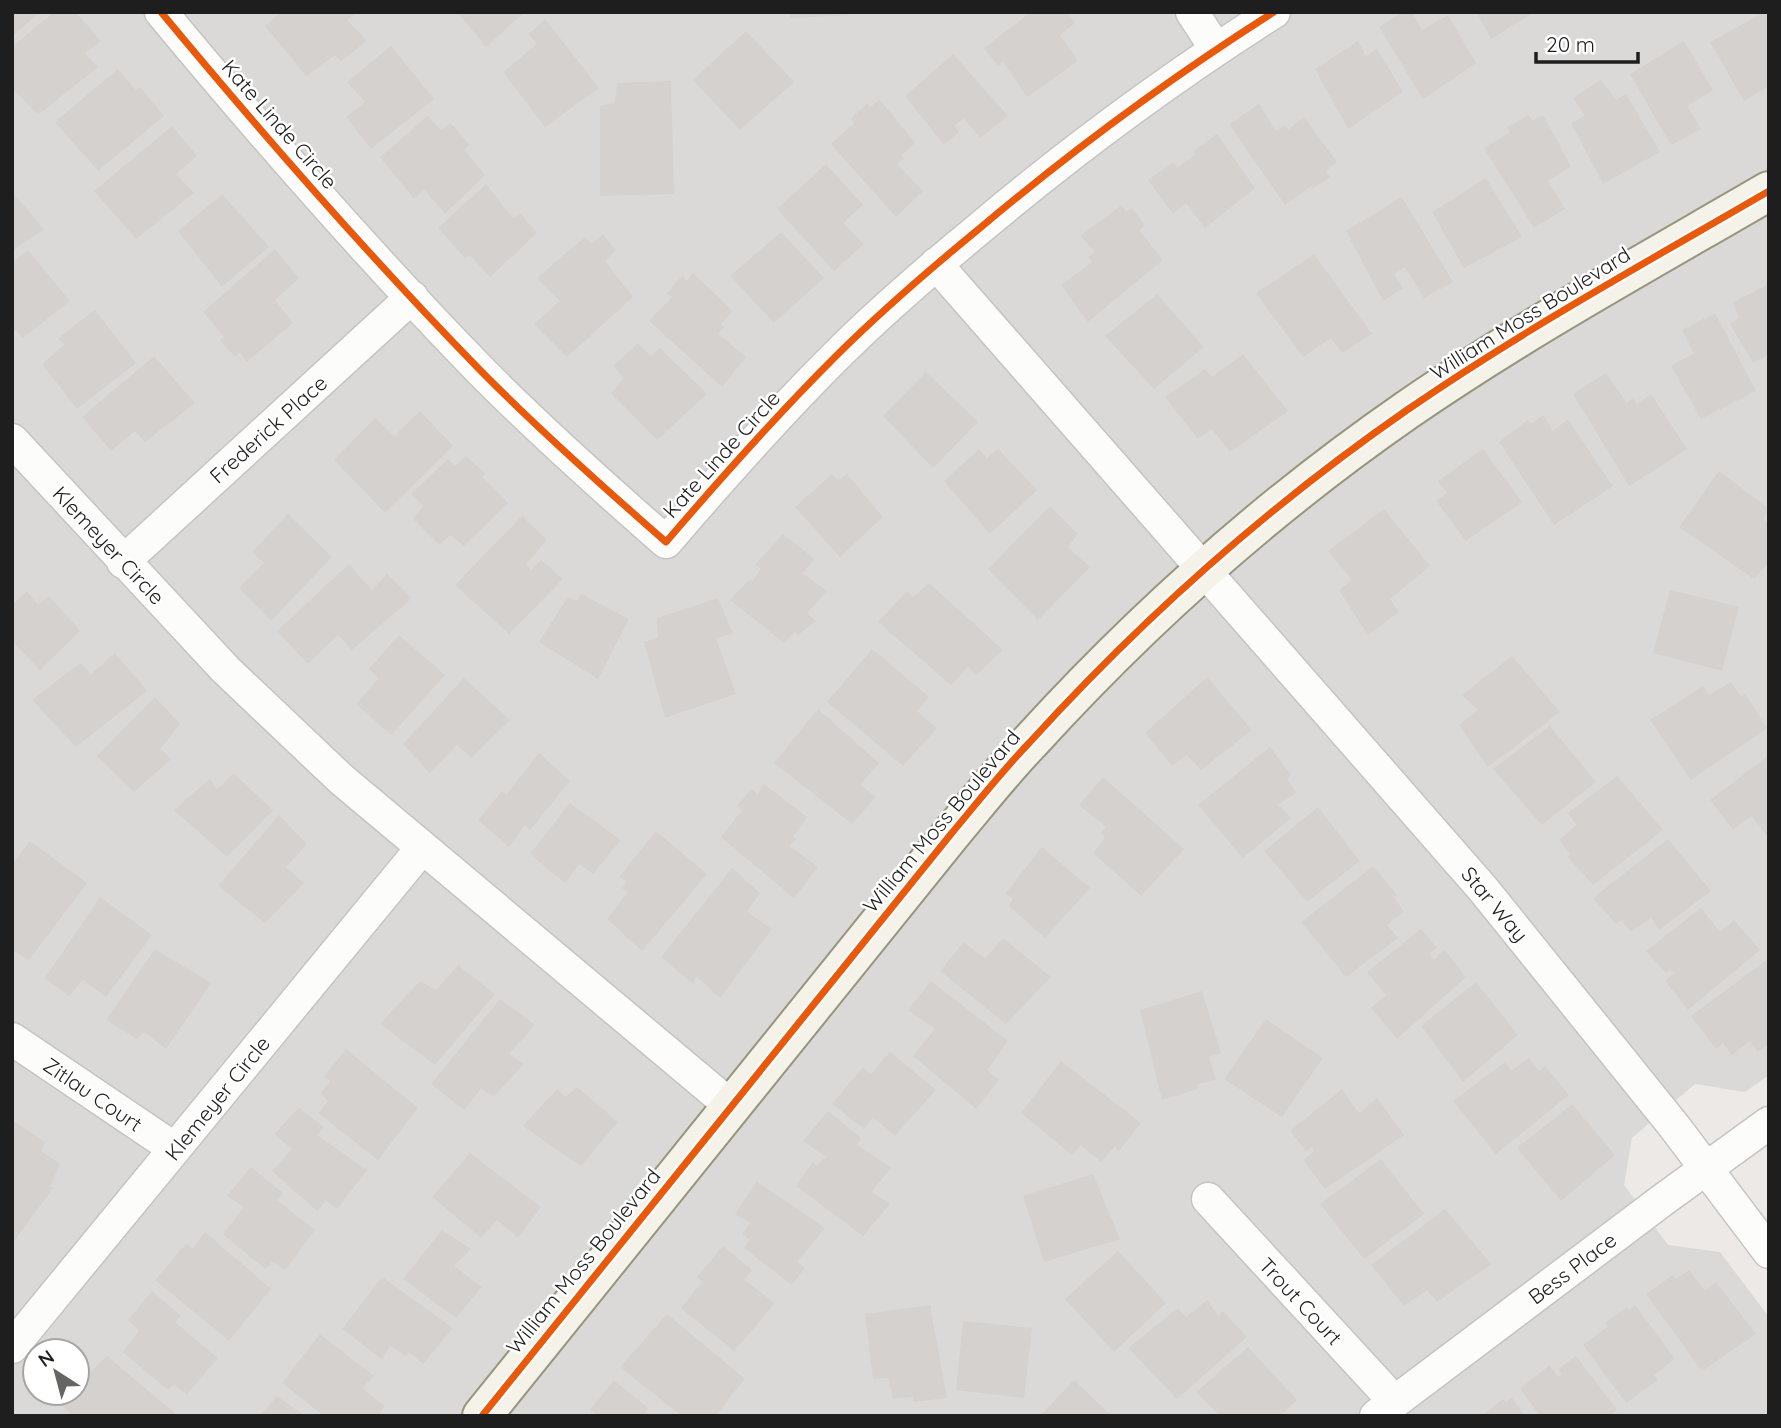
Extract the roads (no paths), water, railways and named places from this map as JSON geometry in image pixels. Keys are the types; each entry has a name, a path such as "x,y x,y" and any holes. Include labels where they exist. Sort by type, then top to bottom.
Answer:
{"street":[{"name":"Kate Linde Circle","path":"161,12 243,110 480,370 666,542 747,448 827,365 936,264 1046,172 1129,108 1274,12"},
{"path":"1192,12 1216,49"},
{"name":"William Moss Boulevard","path":"482,1416 951,834 1029,742 1116,653 1205,569 1309,483 1406,411 1512,341 1769,191"},
{"path":"936,264 1205,569"},
{"name":"Frederick Place","path":"123,562 412,298"},
{"name":"Klemeyer Circle","path":"12,440 226,670 341,779 731,1106"},
{"name":"Star Way","path":"1205,569 1483,889 1589,1018 1769,1252"},
{"name":"Klemeyer Circle","path":"12,1348 422,848"},
{"name":"Zitlau Court","path":"12,1039 175,1149"},
{"name":"Bess Place","path":"1385,1409 1706,1167 1769,1123"},
{"name":"Trout Court","path":"1208,1199 1385,1409"}]}
